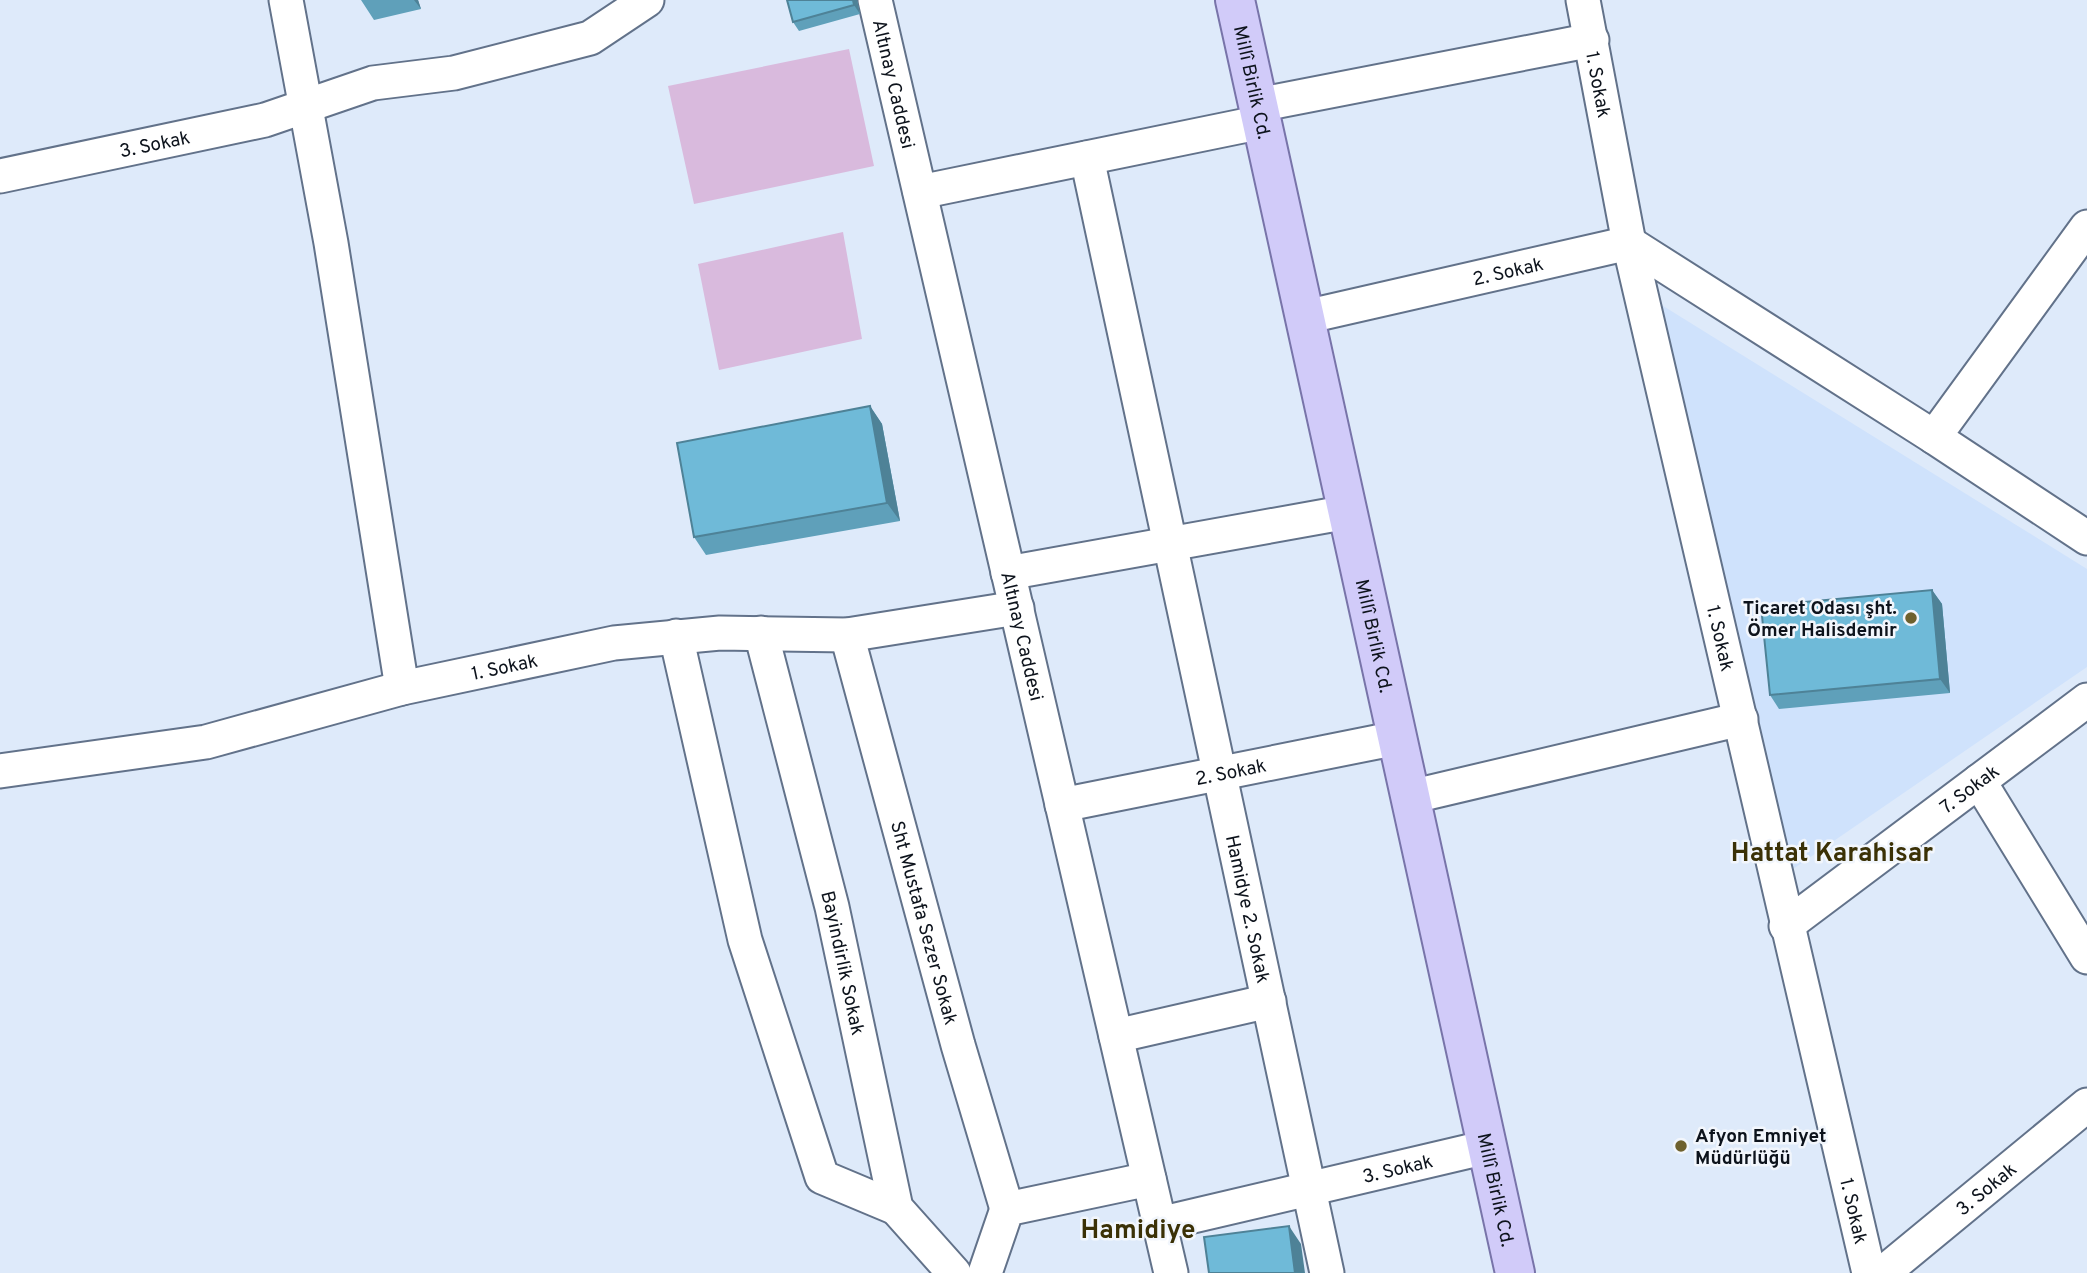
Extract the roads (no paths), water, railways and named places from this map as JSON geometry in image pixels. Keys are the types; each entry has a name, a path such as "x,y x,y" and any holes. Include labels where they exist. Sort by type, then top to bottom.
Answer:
{"main road":[{"name":"Millî Birlik Cd.","path":"1235,0 1515,1273"}],"street":[{"path":"286,0 307,107 402,688"},
{"name":"3. Sokak","path":"0,176 265,120 373,83 454,73 590,38 647,0"},
{"name":"Altınay Caddesi","path":"875,0 1171,1273"},
{"name":"1. Sokak","path":"1583,0 1629,243 1869,1273"},
{"path":"920,192 1087,158 1260,114 1592,40"},
{"name":"Hamidye 2. Sokak","path":"1087,158 1327,1273"},
{"path":"1934,437 2087,227"},
{"path":"1629,243 2087,538"},
{"name":"2. Sokak","path":"1305,317 1629,243"},
{"path":"1009,573 1348,512"},
{"name":"1. Sokak","path":"0,771 206,742 402,688 550,655 676,636 761,633 847,635 1017,608"},
{"name":"Bayindirlik Sokak","path":"761,633 832,907 896,1208 954,1273"},
{"name":"Sht Mustafa Sezer Sokak","path":"847,635 954,1032 1007,1209"},
{"path":"676,636 745,940 822,1177 896,1208"},
{"name":"7. Sokak","path":"1786,926 2087,701"},
{"path":"1410,797 1741,719"},
{"name":"2. Sokak","path":"1062,805 1397,738"},
{"path":"1979,781 2087,957"},
{"path":"1116,1036 1269,1001"},
{"name":"3. Sokak","path":"1883,1273 2087,1105"},
{"name":"3. Sokak","path":"1159,1224 1487,1147"},
{"path":"985,1273 1007,1209 1149,1179"}],"place":[{"name":"Ticaret Odası şht. Ömer Halisdemir","path":"1911,618"},
{"name":"Afyon Emniyet Müdürlüğü","path":"1681,1146"}],"district":[{"name":"Hattat Karahisar","path":"1832,852"},
{"name":"Hamidiye","path":"1138,1229"}]}
